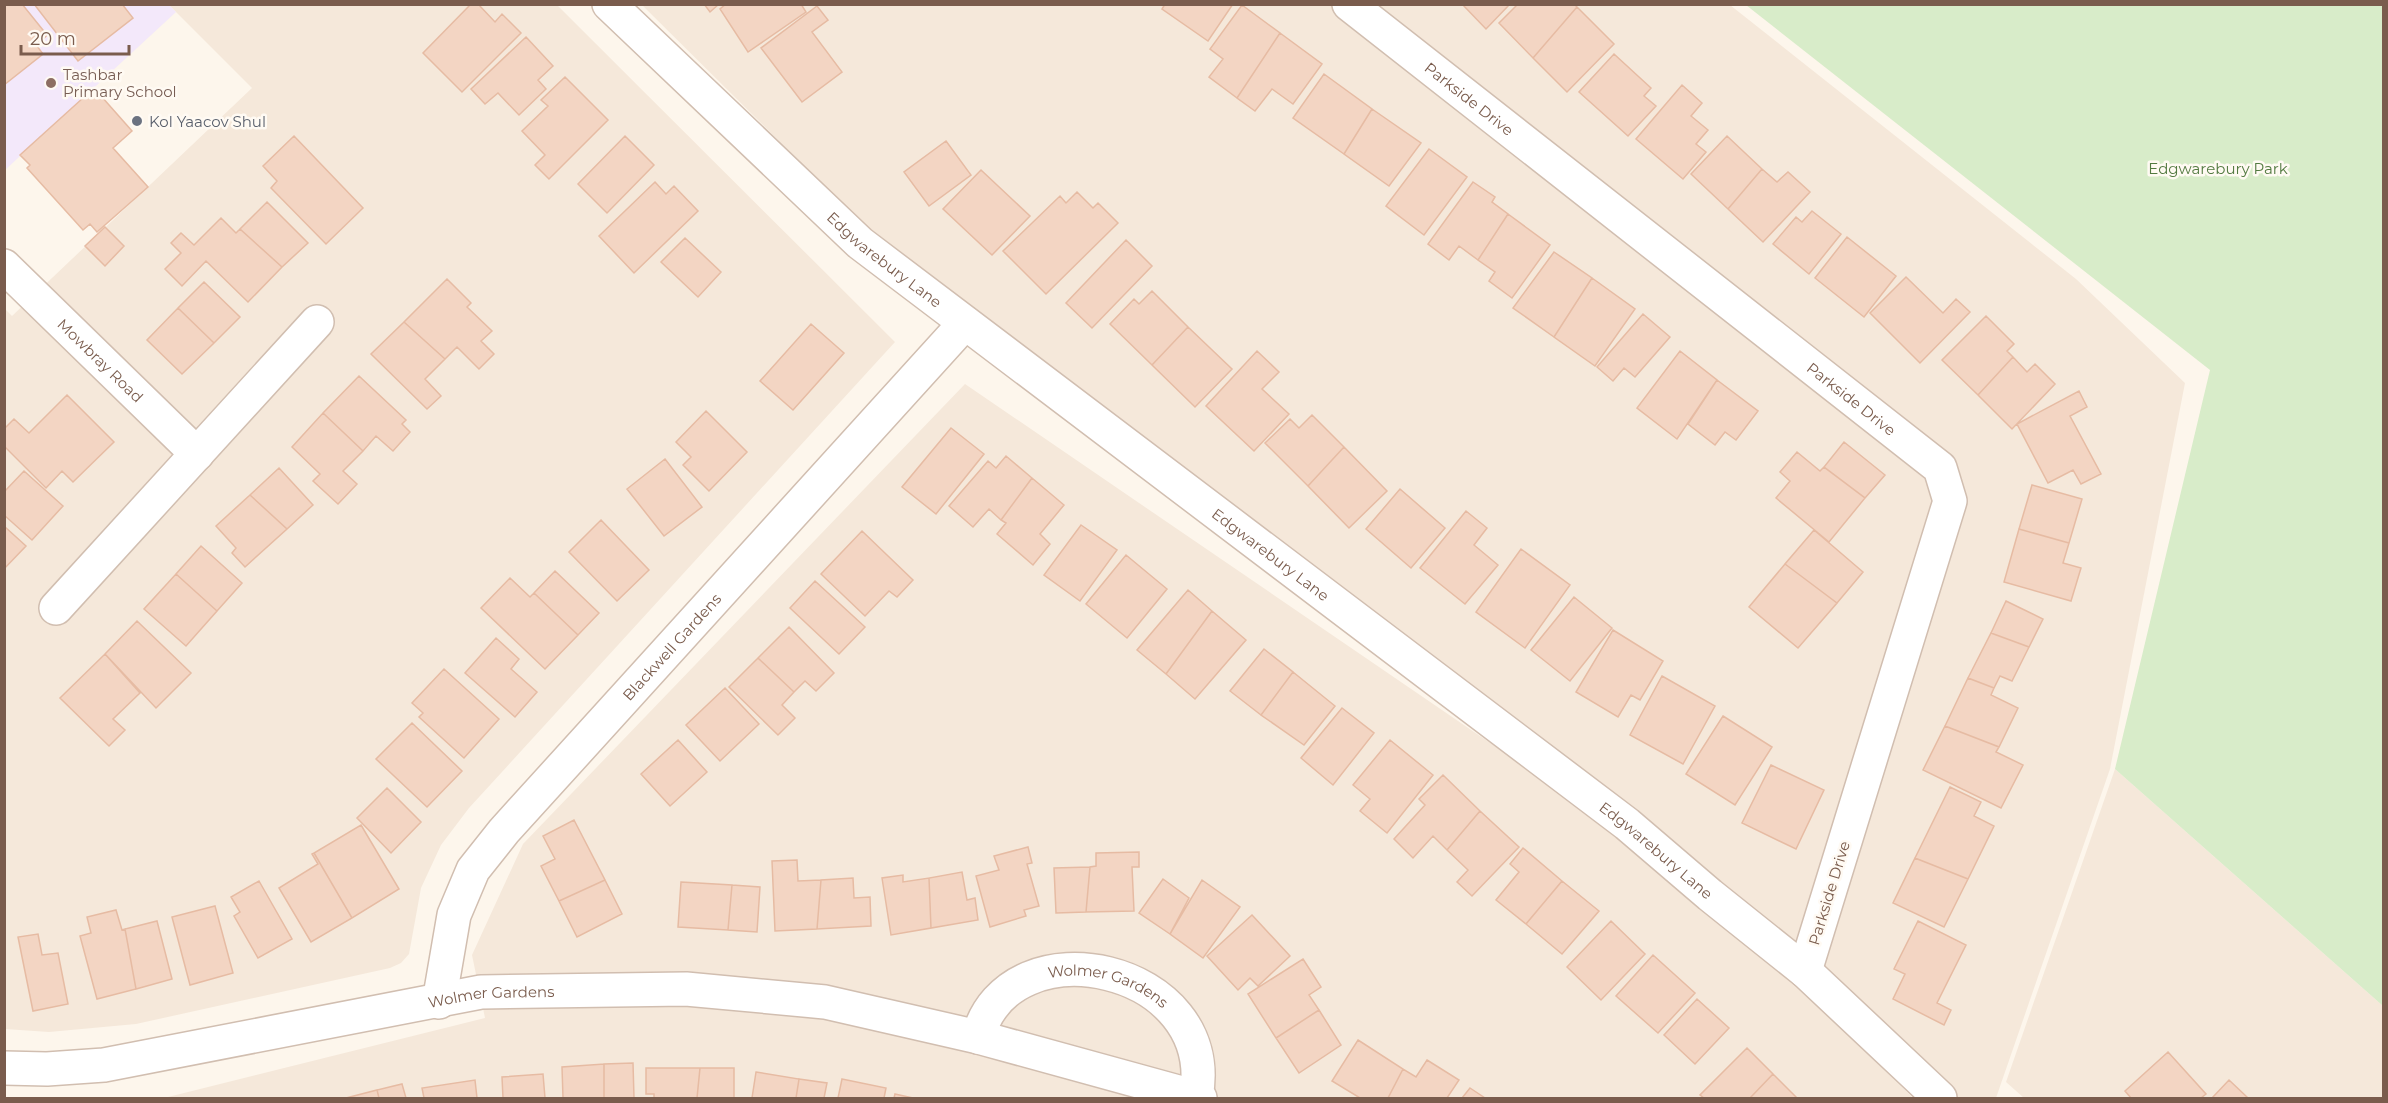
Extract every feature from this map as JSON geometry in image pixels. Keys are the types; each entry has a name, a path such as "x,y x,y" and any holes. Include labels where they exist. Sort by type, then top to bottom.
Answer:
{"street":[{"name":"Edgwarebury Lane","path":"609,4 860,243 1628,824 1710,895 1805,970 1940,1098"},
{"name":"Parkside Drive","path":"1349,4 1940,468 1950,501 1805,970"},
{"name":"Mowbray Road","path":"4,266 197,454"},
{"path":"56,608 317,322"},
{"name":"Blackwell Gardens","path":"439,1002 454,915 473,870 479,862 512,822 965,322"},
{"name":"Wolmer Gardens","path":"4,1068 47,1070 104,1065 439,1002 481,992 686,989 825,1002 978,1037 1198,1098 1200,1075 1197,1054 1181,1018 1153,993 1103,971 1083,970 1043,974 1014,985 997,997 988,1010 978,1037"}],"shaded area":[{"path":"556,4 895,342 469,808 441,845 421,888 409,954 401,963 390,968 136,1024 49,1032 5,1029 4,308 12,316 252,88 169,5"},
{"name":"Tashbar Primary School","path":"5,5 169,5 176,12 5,170"},
{"path":"642,5 1730,5 2076,279 2185,383 2110,769 1996,1098 1914,1098 1821,1009 1913,1098 164,1098 485,1018 472,955 523,844 965,384 1518,762 915,276"},
{"path":"2115,769 2383,1006 2383,1098 2024,1098 2006,1082"}],"green space":[{"name":"Edgwarebury Park","path":"1746,5 2383,5 2383,1006 2115,769 2210,370"}],"building":[{"path":"4,4 22,4 47,35 37,46 43,54 4,85"},
{"path":"34,4 122,4 133,18 78,61"},
{"path":"471,4 478,4 495,22 502,14 521,33 462,92 423,53"},
{"path":"704,4 719,4 710,12"},
{"path":"726,4 801,4 806,12 748,52 720,9"},
{"path":"1165,4 1233,4 1208,41 1162,9"},
{"path":"1462,4 1510,4 1486,29"},
{"path":"1518,4 1574,4 1577,7 1533,58 1499,23"},
{"path":"1242,5 1280,33 1237,98 1209,77 1223,59 1210,49"},
{"path":"817,6 828,20 812,32 842,72 802,102 761,48"},
{"path":"1577,7 1614,44 1567,92 1533,58"},
{"path":"1280,33 1322,64 1293,104 1272,89 1255,111 1237,98"},
{"path":"526,37 553,66 538,80 546,89 519,115 498,93 485,104 471,89"},
{"path":"1614,54 1651,88 1644,96 1656,106 1628,136 1579,92"},
{"path":"1324,74 1372,109 1344,154 1293,118"},
{"path":"565,77 608,120 549,179 535,165 545,155 522,131 548,106 541,100"},
{"path":"1682,85 1702,103 1691,116 1708,130 1696,144 1706,152 1683,179 1636,139"},
{"path":"94,88 132,131 113,148 148,187 97,232 90,224 83,230 27,168 30,165 20,155"},
{"path":"1372,109 1421,143 1389,186 1344,154"},
{"path":"294,136 363,208 326,244 271,188 277,181 263,166"},
{"path":"625,136 654,165 607,213 578,184"},
{"path":"1727,136 1762,169 1728,209 1691,174"},
{"path":"946,141 971,175 929,206 904,172"},
{"path":"1429,149 1467,177 1424,235 1386,206"},
{"path":"1762,169 1777,182 1788,172 1810,192 1763,242 1728,209"},
{"path":"981,170 1030,216 992,255 943,209"},
{"path":"655,182 666,194 674,186 698,211 634,273 599,236"},
{"path":"1473,182 1495,197 1492,202 1508,214 1478,260 1459,246 1449,260 1428,244"},
{"path":"1077,192 1093,208 1098,203 1118,223 1046,294 1003,251 1060,196 1066,203"},
{"path":"267,202 308,243 282,267 240,229"},
{"path":"1812,211 1841,234 1809,274 1773,244 1796,217 1802,222"},
{"path":"1508,214 1550,245 1512,298 1489,281 1495,272 1478,260"},
{"path":"221,218 236,233 240,229 282,267 248,302 206,261 182,286 165,269 181,253 171,243 181,233 194,245"},
{"path":"105,227 124,246 105,266 85,246"},
{"path":"1847,237 1896,276 1864,317 1815,278"},
{"path":"685,238 721,272 698,297 661,262"},
{"path":"1126,240 1152,266 1092,328 1066,303"},
{"path":"1554,252 1592,278 1554,337 1513,308"},
{"path":"1906,277 1943,313 1956,299 1970,312 1920,363 1870,313"},
{"path":"1592,278 1635,309 1595,366 1554,337"},
{"path":"447,279 471,303 467,307 492,331 481,341 494,354 479,369 457,347 445,359 404,322"},
{"path":"204,282 240,317 214,343 178,308"},
{"path":"1152,291 1188,327 1152,365 1110,324 1134,299 1139,304"},
{"path":"178,308 214,343 182,374 147,340"},
{"path":"1643,314 1670,337 1635,377 1624,368 1613,381 1597,367"},
{"path":"1986,316 2014,344 2007,351 2013,357 1978,395 1942,360"},
{"path":"404,322 445,359 425,379 441,396 427,409 371,354"},
{"path":"811,324 844,353 793,410 760,381"},
{"path":"1188,327 1232,369 1195,407 1152,365"},
{"path":"1257,351 1279,372 1262,389 1289,414 1254,451 1206,406"},
{"path":"1680,351 1717,380 1677,439 1637,408"},
{"path":"2013,357 2027,372 2035,364 2055,384 2012,429 1978,395"},
{"path":"359,376 406,420 402,424 410,432 393,451 376,436 363,451 323,413"},
{"path":"1717,380 1758,411 1736,440 1725,432 1715,445 1688,424"},
{"path":"2079,391 2087,407 2070,416 2101,474 2081,484 2073,470 2048,483 2017,424"},
{"path":"67,395 114,442 73,482 62,471 46,488 4,446 4,429 14,419 29,433"},
{"path":"706,411 747,452 709,491 683,465 691,457 676,442"},
{"path":"323,413 363,451 343,471 357,484 338,504 313,481 320,474 292,447"},
{"path":"1312,415 1344,447 1308,486 1265,443 1290,419 1299,428"},
{"path":"951,428 984,454 936,514 902,487"},
{"path":"1844,442 1885,475 1865,498 1824,467"},
{"path":"1344,447 1387,491 1349,528 1308,486"},
{"path":"1797,452 1820,471 1824,467 1865,498 1829,542 1776,498 1790,481 1780,472"},
{"path":"1006,456 1032,478 1001,520 989,509 973,527 949,506 988,461 996,468"},
{"path":"665,459 702,507 664,536 627,489"},
{"path":"279,468 313,505 287,529 250,495"},
{"path":"24,471 63,506 32,540 4,515 4,492"},
{"path":"1032,478 1064,505 1040,534 1050,544 1033,565 997,534 1006,523 1001,520"},
{"path":"2032,485 2082,499 2069,543 2019,529"},
{"path":"1400,489 1445,528 1411,568 1366,529"},
{"path":"250,495 287,529 245,567 232,553 236,548 216,526"},
{"path":"1466,511 1487,528 1474,545 1498,565 1465,604 1420,568"},
{"path":"601,520 649,570 617,601 569,552"},
{"path":"1081,525 1117,550 1080,601 1044,575"},
{"path":"4,526 26,546 4,569"},
{"path":"2019,529 2069,543 2063,563 2081,568 2071,601 2004,582"},
{"path":"1814,530 1863,572 1837,603 1785,564"},
{"path":"862,531 913,580 897,597 889,591 865,616 821,574"},
{"path":"201,546 242,583 217,611 176,574"},
{"path":"1521,549 1570,585 1525,648 1476,612"},
{"path":"1126,555 1167,589 1127,638 1086,604"},
{"path":"1785,564 1837,603 1798,648 1749,607"},
{"path":"555,571 599,613 578,635 534,593"},
{"path":"176,574 217,611 186,646 144,609"},
{"path":"510,578 530,597 534,593 578,635 545,669 481,608"},
{"path":"815,581 865,627 839,654 790,608"},
{"path":"1188,590 1212,611 1166,674 1137,650"},
{"path":"1574,597 1612,628 1570,681 1531,650"},
{"path":"2006,601 2043,619 2029,647 1991,633"},
{"path":"1212,611 1246,640 1195,699 1166,674"},
{"path":"137,621 191,673 156,708 105,654"},
{"path":"789,627 834,673 816,691 805,681 794,692 758,658"},
{"path":"1613,630 1663,661 1640,700 1631,695 1618,717 1576,692"},
{"path":"1991,633 2029,647 2012,681 2000,676 1994,688 1968,678"},
{"path":"496,638 519,659 511,669 537,692 515,717 465,673"},
{"path":"1264,649 1293,672 1261,715 1230,691"},
{"path":"105,654 140,693 113,719 125,730 109,746 60,698"},
{"path":"758,658 794,692 782,705 795,718 778,735 729,687"},
{"path":"444,669 499,719 464,758 419,717 423,713 412,703"},
{"path":"1293,672 1335,706 1304,745 1261,715"},
{"path":"1662,676 1715,706 1683,764 1630,735"},
{"path":"1968,678 1994,688 1991,695 2018,708 1999,747 1945,726"},
{"path":"725,688 759,724 720,761 686,725"},
{"path":"1342,708 1374,733 1333,785 1301,758"},
{"path":"1723,716 1772,747 1735,805 1686,774"},
{"path":"412,723 462,771 427,807 376,759"},
{"path":"1945,726 1999,747 1996,752 2023,765 2001,808 1923,770"},
{"path":"678,740 707,772 670,806 641,774"},
{"path":"1390,740 1433,775 1387,833 1360,811 1370,799 1353,785"},
{"path":"1771,765 1824,790 1796,849 1742,823"},
{"path":"1443,775 1480,811 1447,850 1433,836 1413,858 1394,839 1425,805 1419,799"},
{"path":"1950,787 1981,802 1974,816 1994,826 1968,879 1915,858"},
{"path":"387,788 421,822 391,853 357,818"},
{"path":"1480,811 1519,847 1472,896 1457,882 1468,870 1447,850"},
{"path":"574,820 605,880 559,901 541,866 555,859 543,836"},
{"path":"361,825 399,889 352,918 314,853"},
{"path":"1028,847 1032,863 1027,864 1039,906 1024,910 1026,916 990,927 976,876 999,870 994,856"},
{"path":"1523,848 1562,881 1526,924 1496,900 1519,872 1510,864"},
{"path":"1139,852 1139,867 1132,867 1134,911 1086,912 1090,867 1096,866 1096,853"},
{"path":"314,853 352,918 311,942 279,888 318,864 312,854"},
{"path":"1915,858 1968,879 1944,927 1893,903"},
{"path":"797,860 798,881 821,880 817,929 775,931 772,861"},
{"path":"1090,867 1086,912 1056,913 1054,868"},
{"path":"962,872 967,900 975,898 978,920 931,928 929,878"},
{"path":"903,875 903,882 929,878 931,928 891,935 882,878"},
{"path":"853,878 854,898 870,897 871,926 817,929 821,880"},
{"path":"1163,879 1189,898 1170,934 1139,913"},
{"path":"605,880 622,914 577,937 559,901"},
{"path":"1202,880 1240,907 1203,958 1170,934"},
{"path":"259,881 292,939 258,958 234,916 240,912 231,897"},
{"path":"1562,881 1599,911 1562,954 1526,924"},
{"path":"681,882 732,885 728,930 678,927"},
{"path":"732,885 760,887 757,932 728,930"},
{"path":"215,906 233,973 190,985 172,917"},
{"path":"116,910 122,930 125,929 136,989 97,999 80,936 91,933 87,917"},
{"path":"1252,915 1290,956 1258,986 1250,978 1238,990 1207,956"},
{"path":"157,921 172,979 136,989 125,929"},
{"path":"1611,921 1645,954 1601,1000 1567,967"},
{"path":"1918,921 1966,945 1937,1003 1951,1010 1944,1025 1893,999 1905,974 1894,969"},
{"path":"38,934 42,955 58,953 68,1004 33,1011 18,937"},
{"path":"1653,955 1695,993 1658,1033 1616,996"},
{"path":"1303,959 1321,987 1309,995 1319,1010 1276,1038 1248,994"},
{"path":"1697,999 1729,1028 1695,1064 1664,1035"},
{"path":"1319,1010 1341,1045 1299,1073 1276,1038"},
{"path":"1358,1040 1403,1069 1388,1098 1360,1098 1332,1081"},
{"path":"1747,1048 1773,1074 1750,1098 1704,1098 1700,1095"},
{"path":"2168,1052 2206,1094 2201,1098 2131,1098 2125,1091"},
{"path":"1427,1060 1459,1080 1447,1098 1388,1098 1403,1069 1416,1077"},
{"path":"633,1063 634,1098 604,1098 604,1064"},
{"path":"604,1064 604,1098 563,1098 562,1067"},
{"path":"646,1068 700,1068 697,1098 654,1098 654,1094 646,1094"},
{"path":"700,1068 734,1068 734,1098 697,1098"},
{"path":"756,1072 799,1079 796,1098 752,1098"},
{"path":"543,1074 545,1098 503,1098 502,1077"},
{"path":"1773,1074 1797,1098 1750,1098"},
{"path":"799,1079 827,1083 824,1098 796,1098"},
{"path":"842,1079 886,1088 884,1098 838,1098"},
{"path":"475,1080 477,1098 424,1098 422,1088"},
{"path":"2229,1080 2248,1098 2212,1098"},
{"path":"402,1084 406,1098 379,1098 377,1090"},
{"path":"1470,1088 1485,1098 1462,1098"},
{"path":"377,1090 379,1098 346,1098"},
{"path":"895,1094 913,1098 894,1098"}],"place":[{"name":"Tashbar Primary School","path":"51,83"},
{"name":"Kol Yaacov Shul","path":"137,121"}]}
